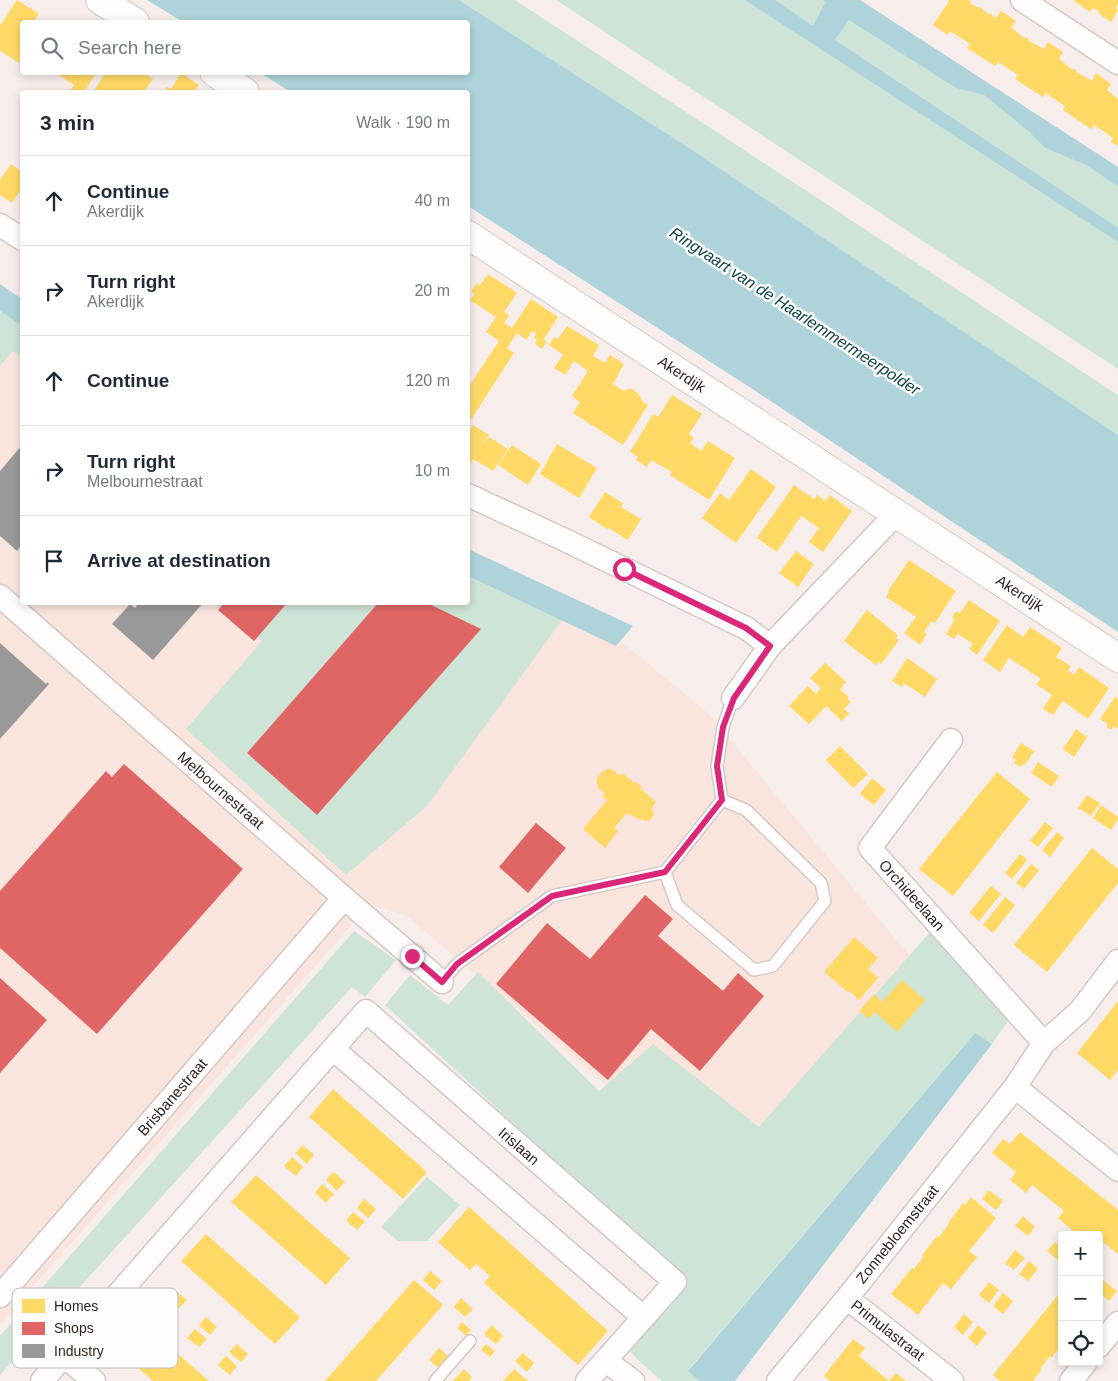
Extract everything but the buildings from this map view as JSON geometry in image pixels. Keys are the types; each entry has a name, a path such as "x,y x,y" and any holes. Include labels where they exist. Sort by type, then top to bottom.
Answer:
{"street":[{"path":"100,0 132,20"},
{"path":"1022,0 1118,62"},
{"path":"219,75 242,90"},
{"path":"0,225 20,239"},
{"name":"Akerdijk","path":"470,236 1118,658"},
{"path":"470,496 746,628 770,646"},
{"path":"734,698 770,646 897,513"},
{"name":"Melbournestraat","path":"0,596 442,982"},
{"name":"Orchideelaan","path":"952,740 870,848 1044,1043"},
{"name":"Brisbanestraat","path":"0,1296 344,898"},
{"path":"1118,962 1080,1011 1044,1043 1015,1087 1118,1170"},
{"name":"Irislaan","path":"124,1288 366,1011 675,1282 587,1381"},
{"path":"333,1049 643,1317"},
{"name":"Zonnebloemstraat","path":"778,1381 847,1298 1015,1087"},
{"name":"Primulastraat","path":"847,1298 952,1381"},
{"path":"1103,1341 1118,1322"},
{"path":"606,1360 633,1381"},
{"path":"1071,1381 1083,1366"},
{"name":"Irislaan","path":"42,1381 53,1368"},
{"path":"78,1368 94,1381"}],"lane":[{"path":"442,982 457,964 552,896 665,872 722,800 717,766 723,727 734,698"},
{"path":"665,872 677,905 754,970 773,966 825,901 821,883 746,810 722,800"},
{"path":"435,1381 470,1341"}],"shaded area":[{"path":"0,295 20,309 20,605 470,605 470,565 611,633 709,714 933,984 744,1202 407,916 370,904 32,1288 12,1288 12,1310 0,1324"}],"green space":[{"path":"459,0 515,0 1118,395 1118,435 686,146"},
{"path":"556,0 823,0 835,40 849,19 956,88 984,95 1028,131 1045,148 1088,166 1118,187 1118,369"},
{"path":"2,312 20,325 20,356 13,351 0,366 0,314"},
{"path":"470,577 562,620 427,806 346,875 186,729 262,641 216,605 470,605"},
{"path":"354,931 396,960 365,997 352,987 79,1288 42,1288"},
{"path":"930,932 1009,1020 992,1044 974,1034 688,1370 699,1381 662,1381 630,1351 686,1283 385,1005 410,975 448,1005 478,972 599,1091 653,1044 759,1127"},
{"path":"427,1177 460,1205 427,1241 398,1241 381,1227"},
{"path":"12,1322 12,1362 0,1375 0,1336"}],"water":[{"name":"Ringvaart van de Haarlemmermeerpolder","path":"147,0 459,0 686,146 1118,435 1118,632 754,390 470,207 470,90 288,90 263,75 470,75 470,20 180,20"},
{"path":"745,0 775,0 813,26 825,3 823,0 860,0 1118,167 1118,187 1088,166 1045,148 1028,131 984,95 956,88 849,20 835,40 1118,228 1118,242"},
{"path":"0,284 20,298 20,325 0,311"},
{"path":"470,550 633,626 616,646 470,577"},
{"path":"975,1033 992,1044 735,1381 699,1381 688,1371"}],"route":[{"path":"412,956 442,982 457,964 552,896 665,872 722,800 717,766 723,727 734,698 770,646 746,628 624,569"}]}
